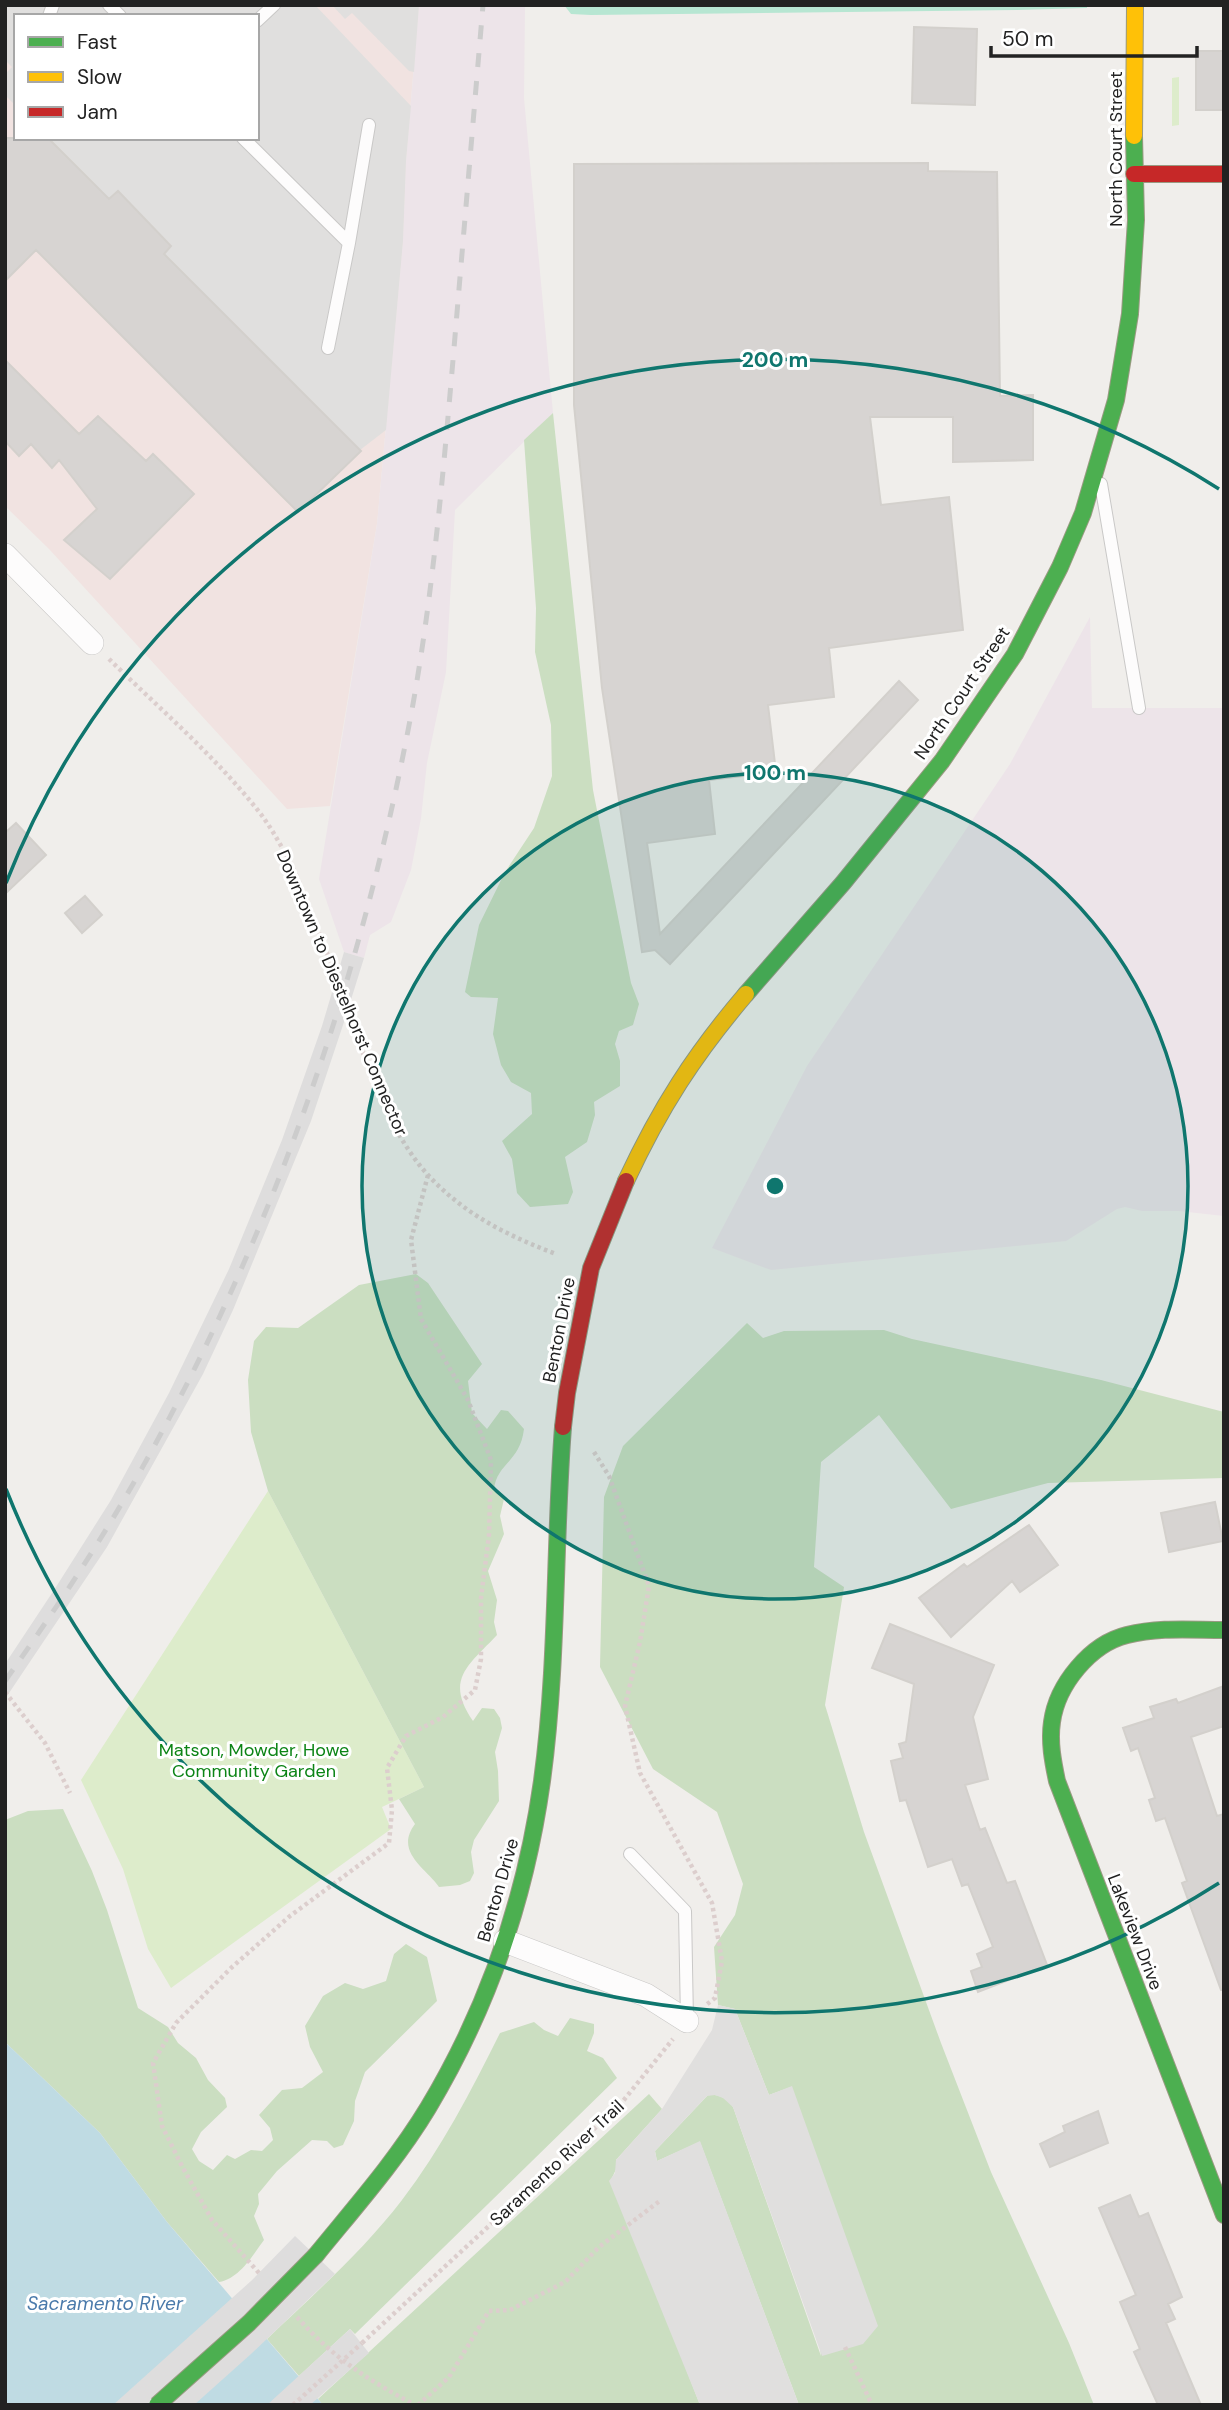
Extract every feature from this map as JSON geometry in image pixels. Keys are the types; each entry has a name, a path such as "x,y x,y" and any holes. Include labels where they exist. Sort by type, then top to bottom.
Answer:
{"street":[{"name":"North Court Street","path":"591,1268 613,1209 652,1126 690,1064 942,761 1015,654 1060,567 1083,513 1116,400 1130,314 1136,220 1135,5"},
{"path":"1134,173 1224,174"},
{"path":"5,555 99,650"},
{"name":"Benton Drive","path":"157,2405 249,2323 316,2255 386,2168 430,2102 472,2022 505,1941 534,1833 546,1750 563,1430 569,1381 591,1268"},
{"name":"Lakeview Drive","path":"1224,1630 1139,1632 1112,1640 1085,1664 1063,1692 1055,1707 1051,1732 1057,1781 1224,2216"},
{"path":"505,1941 646,1995 687,2021"}],"lane":[{"path":"259,19 274,5"},
{"path":"328,348 369,124"},
{"path":"245,140 349,243"},
{"path":"1098,462 1139,708"},
{"path":"630,1854 685,1911 687,2021"}],"path":[{"name":"Downtown to Diestelhorst Connector","path":"99,650 230,780 261,815 281,846 298,879 387,1110 408,1149 428,1175 479,1218 508,1235 556,1254"},
{"path":"259,2274 212,2220 183,2168 162,2126 153,2063 176,2023 231,1968 290,1916 388,1843 392,1810 387,1769 406,1736 443,1717 475,1690 481,1659 481,1598 489,1535 491,1460 468,1400 421,1318 411,1240 428,1175"},
{"name":"Saramento River Trail","path":"293,2405 620,2106 687,2021 715,1998 722,1961 712,1903 640,1773 625,1706 640,1642 649,1586 609,1476 593,1451"},
{"path":"5,1692 45,1743 70,1793"},
{"path":"293,2313 319,2343 369,2381 416,2405 449,2377 489,2311 510,2310 565,2283 599,2247 661,2200"},
{"path":"845,2347 872,2405"}],"shaded area":[{"path":"5,5 419,5 406,160 403,241 377,524 330,806 287,809 49,549 5,506"},
{"path":"5,5 315,5 411,106 403,241 386,430 360,450 164,254 171,245 118,191 109,199 50,140 259,140 259,14 14,14 14,104 5,95 5,74 12,67 5,60"},
{"path":"332,5 419,5 414,72 409,71 352,13 345,19"},
{"path":"419,5 527,5 524,98 553,413 455,510 446,672 427,763 421,818 411,870 391,922 370,935 364,958 344,952 319,879 377,524 403,241 406,161"},
{"path":"1090,617 1092,708 1224,708 1224,1216 1179,1211 1142,1211 1125,1207 1117,1209 1066,1241 771,1270 712,1248 807,1066 1010,764"},
{"path":"718,2005 735,2009 769,2095 792,2086 878,2326 863,2344 822,2356 733,2107 723,2098 707,2096 655,2151 657,2161 700,2141 799,2405 700,2405 609,2181 615,2173 616,2160 662,2109 712,2030"}],"green space":[{"path":"564,5 1087,5 1087,8 591,15 571,14"},
{"path":"1179,77 1179,125 1172,126 1172,78"},
{"path":"553,413 593,790 631,983 639,1004 633,1025 619,1031 615,1044 620,1061 620,1086 594,1102 595,1115 587,1142 565,1157 573,1192 568,1204 530,1207 517,1193 512,1159 502,1141 532,1114 531,1093 511,1082 501,1065 493,1034 498,998 471,997 465,992 479,925 505,872 534,828 552,776 551,725 535,652 536,608 524,440"},
{"path":"416,1274 428,1283 482,1364 468,1381 472,1413 487,1429 501,1410 508,1411 524,1429 518,1449 499,1474 494,1490 504,1499 500,1516 504,1534 488,1571 497,1600 494,1622 497,1635 469,1664 460,1683 465,1706 473,1721 482,1708 494,1709 500,1718 502,1728 495,1752 499,1801 474,1840 471,1852 474,1873 470,1881 439,1887 410,1851 409,1834 415,1824 399,1799 424,1787 268,1491 251,1432 248,1380 254,1341 266,1327 298,1328 359,1285"},
{"path":"747,1323 763,1338 784,1331 884,1330 912,1339 1101,1380 1224,1412 1224,1478 1048,1483 951,1509 879,1415 821,1462 814,1567 844,1587 825,1705 864,1832 941,2043 991,2172 1069,2343 1094,2405 799,2405 700,2142 657,2161 655,2151 708,2095 719,2096 733,2107 821,2356 791,2087 769,2095 735,2009 718,2005 714,1947 735,1915 743,1884 717,1812 653,1769 600,1667 604,1497 623,1446"},
{"name":"Matson, Mowder, Howe Community Garden","path":"268,1491 424,1787 382,1807 391,1829 171,1988 148,1949 123,1869 81,1780"},
{"path":"63,1809 107,1910 138,2008 168,2027 178,2043 196,2058 208,2080 225,2098 227,2107 201,2132 192,2149 199,2161 213,2170 227,2155 235,2159 251,2150 262,2151 273,2140 270,2128 259,2115 282,2090 302,2088 323,2072 310,2047 305,2026 323,1996 345,1983 363,1989 386,1981 394,1954 406,1944 427,1957 437,2001 365,2072 355,2101 354,2121 343,2145 334,2148 327,2141 312,2140 277,2171 258,2194 259,2204 254,2216 264,2240 245,2266 226,2280 219,2282 167,2222 100,2133 5,2042 5,1820 28,1811"},
{"path":"570,2018 594,2024 594,2033 587,2051 603,2058 617,2078 355,2334 350,2329 299,2376 267,2339 354,2255 402,2200 467,2098 500,2033 534,2022 558,2036"},
{"path":"649,2094 662,2109 616,2160 617,2167 612,2178 700,2405 323,2405 318,2399"}],"water":[{"name":"Sacramento River","path":"5,2042 100,2133 167,2222 323,2405 5,2405"}],"pier":[{"path":"344,952 364,958 311,1121 233,1310 203,1374 107,1547 5,1699 5,1664 111,1500 169,1393 229,1269 282,1140 322,1026"},
{"path":"295,2236 335,2274 251,2354 194,2405 113,2405 251,2281"},
{"path":"350,2329 369,2353 310,2405 267,2405"}],"building":[{"path":"914,27 977,29 975,105 912,103"},
{"path":"1196,51 1224,51 1224,110 1196,110"},
{"path":"5,138 50,140 109,199 118,191 171,246 164,254 361,451 298,512 36,250 5,281"},
{"path":"928,163 928,171 997,172 1000,396 1033,395 1033,460 953,462 953,417 870,417 881,505 949,497 963,630 829,648 834,697 768,705 776,772 709,780 715,834 647,843 660,934 899,681 918,700 670,964 655,950 642,952 602,688 574,405 574,164"},
{"path":"5,360 79,434 98,416 146,461 153,454 194,494 110,579 64,540 97,509 59,460 52,468 31,444 19,456 5,441"},
{"path":"16,823 46,855 5,894 5,833"},
{"path":"85,896 102,915 82,933 65,913"},
{"path":"1215,1502 1223,1541 1169,1552 1161,1513"},
{"path":"1029,1525 1058,1565 1020,1592 1012,1581 951,1637 919,1598 964,1564 967,1567"},
{"path":"890,1624 994,1665 973,1717 988,1779 965,1785 980,1830 985,1828 1007,1883 1015,1881 1047,1965 978,1992 971,1971 982,1967 977,1954 993,1947 968,1884 962,1886 952,1859 928,1867 906,1800 900,1801 891,1761 903,1758 899,1744 906,1742 914,1684 872,1668"},
{"path":"1224,1686 1224,1726 1191,1737 1217,1816 1224,1814 1224,1990 1221,1990 1182,1883 1187,1881 1165,1818 1156,1821 1149,1800 1155,1798 1138,1748 1131,1751 1123,1728 1154,1718 1150,1707 1176,1699 1178,1703"},
{"path":"1098,2111 1108,2143 1050,2167 1040,2144 1065,2132 1063,2126"},
{"path":"1130,2195 1139,2217 1148,2213 1182,2297 1168,2304 1175,2319 1166,2323 1201,2405 1158,2405 1134,2352 1140,2349 1120,2302 1136,2295 1099,2208"}],"railway":[{"path":"5,1681 122,1503 174,1409 221,1314 264,1216 302,1116 336,1015 366,912 392,808 413,704 432,576 483,5"}],"traffic: fast":[{"path":"746,994 843,883 942,761 1015,654 1060,567 1083,513 1116,400 1130,314 1136,220 1134,136"},
{"path":"316,2255 389,2165 428,2108 469,2031 502,1950 515,1909 535,1824 547,1737 563,1427"},
{"path":"1224,1630 1139,1632 1100,1647 1068,1681 1055,1708 1051,1737 1057,1781 1224,2215"},
{"path":"157,2405 249,2323 316,2255"}],"traffic: slow":[{"path":"1134,136 1135,5"},
{"path":"626,1181 679,1083 746,994"}],"traffic: jam":[{"path":"1134,174 1224,174"},
{"path":"563,1427 591,1268 626,1181"}]}
